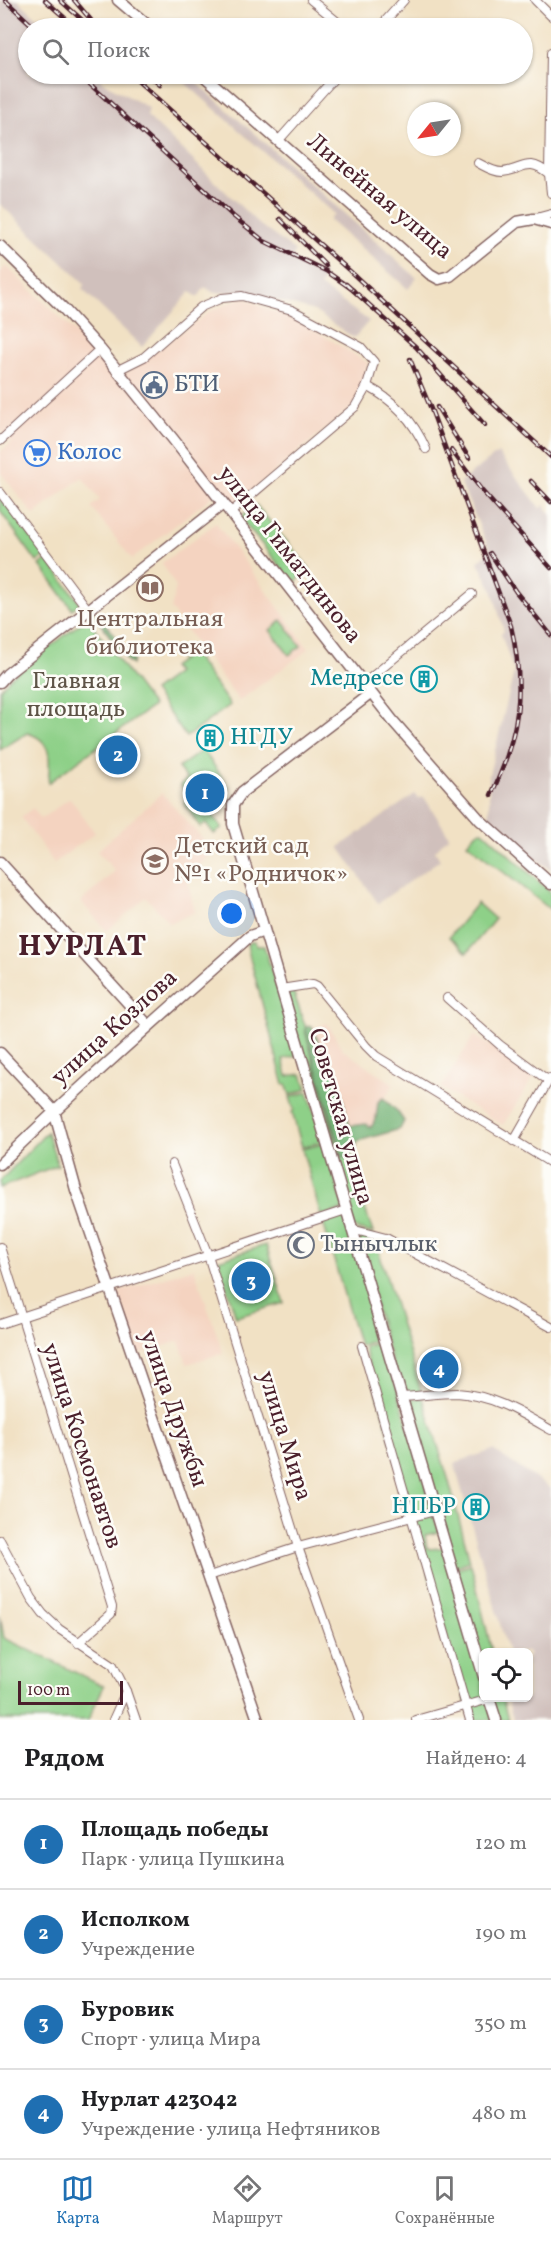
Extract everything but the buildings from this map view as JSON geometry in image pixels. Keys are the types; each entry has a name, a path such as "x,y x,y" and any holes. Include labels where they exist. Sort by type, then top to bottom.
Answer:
{"street":[{"path":"118,0 139,18"},
{"path":"311,0 333,18"},
{"path":"388,18 404,0"},
{"path":"535,0 551,16"},
{"path":"551,53 549,174 551,193"},
{"name":"Линейная улица","path":"214,84 430,274 439,279 450,276 516,222 534,219"},
{"path":"279,140 329,84"},
{"path":"478,164 493,171 503,172 530,164 539,166 549,174"},
{"path":"534,219 551,214"},
{"path":"534,219 551,224"},
{"name":"улица Гиматдинова","path":"0,246 64,309 100,349 370,694 480,820 551,884"},
{"path":"0,664 4,678 89,611 226,509 355,407 367,386 374,362 361,347 291,310 242,296 222,298 201,307 144,357 116,371"},
{"path":"0,441 100,349"},
{"path":"367,386 382,394 403,412 419,433 426,449"},
{"path":"0,492 89,611"},
{"path":"363,684 472,594"},
{"name":"Советская улица","path":"370,694 246,789 235,800 232,810 235,833 479,1663"},
{"path":"0,862 148,1025"},
{"name":"улица Козлова","path":"0,1164 148,1025 250,936 264,931"},
{"path":"281,989 313,984 318,986 376,1056 551,1163"},
{"path":"447,998 500,1045 550,1079 514,1141"},
{"path":"0,1053 54,1111"},
{"name":"улица Дружбы","path":"54,1111 70,1171 258,1720"},
{"name":"улица Мира","path":"172,1164 208,1255 298,1547 359,1720"},
{"path":"0,1324 346,1210"},
{"path":"351,1229 386,1238 551,1327"},
{"name":"улица Космонавтов","path":"0,1247 112,1608 108,1617 78,1643"},
{"path":"362,1346 470,1720"},
{"path":"401,1397 456,1393 482,1397 505,1405 551,1430"},
{"path":"208,1576 298,1547 435,1511"},
{"path":"0,1540 31,1598 59,1629 113,1665 126,1691 136,1720"},
{"path":"113,1720 126,1691"},
{"path":"416,1720 479,1701"},
{"path":"490,1702 495,1720"}],"shaded area":[{"path":"0,0 18,0 37,18 18,18 18,84 106,84 149,108 147,116 260,225 295,251 292,260 325,275 320,286 369,321 354,338 314,311 244,291 214,293 205,287 198,297 190,292 142,347 82,289 85,284 0,204"},
{"path":"186,84 198,84 417,278 408,289 329,220 334,214"},
{"path":"6,266 92,348 116,380 211,311 243,297 271,311 285,312 368,363 354,405 232,507 219,491 132,559 91,507 100,500 82,477 34,515 0,472 0,452 11,443 0,429 0,272"},
{"path":"498,453 541,509 544,505 551,514 551,870 511,840 489,816 489,775 514,672 501,634 504,631 492,589 478,562 490,550 460,482"},
{"path":"216,523 309,649 239,701 171,609 176,587 162,563"},
{"name":"Детский сад №1 «Родничок»","path":"162,793 214,852 186,877 195,912 169,923 146,897 107,931 81,902 115,871 97,851"},
{"path":"415,794 418,798 424,797 449,836 435,851 440,860 378,903 339,847"},
{"path":"70,798 95,833 54,863 21,817 33,808 41,819"},
{"path":"327,1023 343,1050 394,1084 379,1107 387,1131 347,1142 313,1028"},
{"path":"474,1035 535,1075 503,1125 441,1088"},
{"path":"194,1268 223,1353 187,1364 179,1341 139,1354 119,1292"},
{"path":"493,1450 551,1489 551,1720 513,1720 508,1702 533,1702 533,1648 507,1648 454,1463"}],"green space":[{"path":"0,496 45,556 37,562 0,511"},
{"path":"256,505 310,569 294,583 240,518"},
{"path":"47,559 80,603 72,609 40,565"},
{"path":"96,612 133,660 132,665 94,614"},
{"name":"Главная площадь","path":"87,618 153,706 48,783 48,753 46,746 36,736 27,733 0,750 0,689 11,677"},
{"path":"282,620 301,646 289,655 270,630"},
{"path":"192,652 230,705 186,737 153,691 177,673 172,667"},
{"path":"203,750 229,787 210,812 222,828 214,834 206,823 200,827 184,803 190,799 180,785 187,779 178,768"},
{"path":"483,831 551,893 551,910 467,843 477,832"},
{"path":"477,903 495,919 467,953 449,937"},
{"path":"255,942 257,946 264,946 298,1056 283,1059 287,1076 302,1074 307,1089 290,1095 286,1084 284,1085 250,958 247,944"},
{"path":"292,988 306,1028 339,1153 342,1157 348,1158 361,1197 346,1203 282,990"},
{"path":"312,1026 330,1070 337,1073 350,1126 366,1124 369,1127 372,1126 376,1118 378,1102 383,1098 404,1121 400,1129 358,1141 353,1155 346,1158 342,1156 305,1029"},
{"path":"308,1092 324,1141 302,1147 290,1097"},
{"path":"47,1132 58,1165 0,1188 0,1181"},
{"path":"325,1143 344,1209 321,1216 302,1149"},
{"path":"362,1199 373,1233 353,1228 346,1205"},
{"path":"345,1211 382,1338 359,1346 322,1219"},
{"path":"353,1231 374,1236 422,1394 402,1396"},
{"path":"266,1245 284,1303 236,1317 218,1260"},
{"path":"383,1341 433,1510 412,1515 364,1347"},
{"path":"423,1398 448,1478 470,1561 453,1567 404,1399"},
{"path":"433,1513 439,1532 425,1535 427,1549 444,1548 479,1669 479,1699 466,1703 413,1519"},
{"path":"471,1564 491,1648 479,1648 479,1657 454,1569"},
{"path":"0,1616 4,1638 104,1686 88,1720 0,1720"},
{"path":"488,1702 493,1720 471,1720 468,1707"},
{"path":"492,1702 503,1702 508,1720 497,1720"}],"railway":[{"path":"5,0 24,18"},
{"path":"45,0 65,18"},
{"path":"60,0 80,18"},
{"path":"74,0 89,18"},
{"path":"90,84 233,216 264,241 326,271 353,290"},
{"path":"141,84 352,273 551,457"},
{"path":"280,219 326,266"},
{"path":"346,284 416,347 485,425"},
{"path":"410,359 431,409 511,626 516,649 519,692 514,732 501,773 491,795"},
{"path":"437,407 469,458"},
{"path":"451,450 483,492 551,568"},
{"path":"531,481 551,502"},
{"path":"490,553 516,592 551,635"}],"place":[{"name":"БТИ","path":"154,385"},
{"name":"Колос","path":"37,453"},
{"name":"Центральная библиотека","path":"150,588"},
{"name":"Медресе","path":"424,679"},
{"name":"НГДУ","path":"210,738"},
{"name":"Исполком","path":"118,755"},
{"name":"Площадь победы","path":"205,793"},
{"name":"Детский сад №1 «Родничок»","path":"155,861"},
{"name":"Тынычлык","path":"301,1245"},
{"name":"Буровик","path":"251,1281"},
{"name":"Нурлат 423042","path":"439,1369"},
{"name":"НПБР","path":"476,1507"}],"district":[{"name":"НУРЛАТ","path":"83,947"}]}
